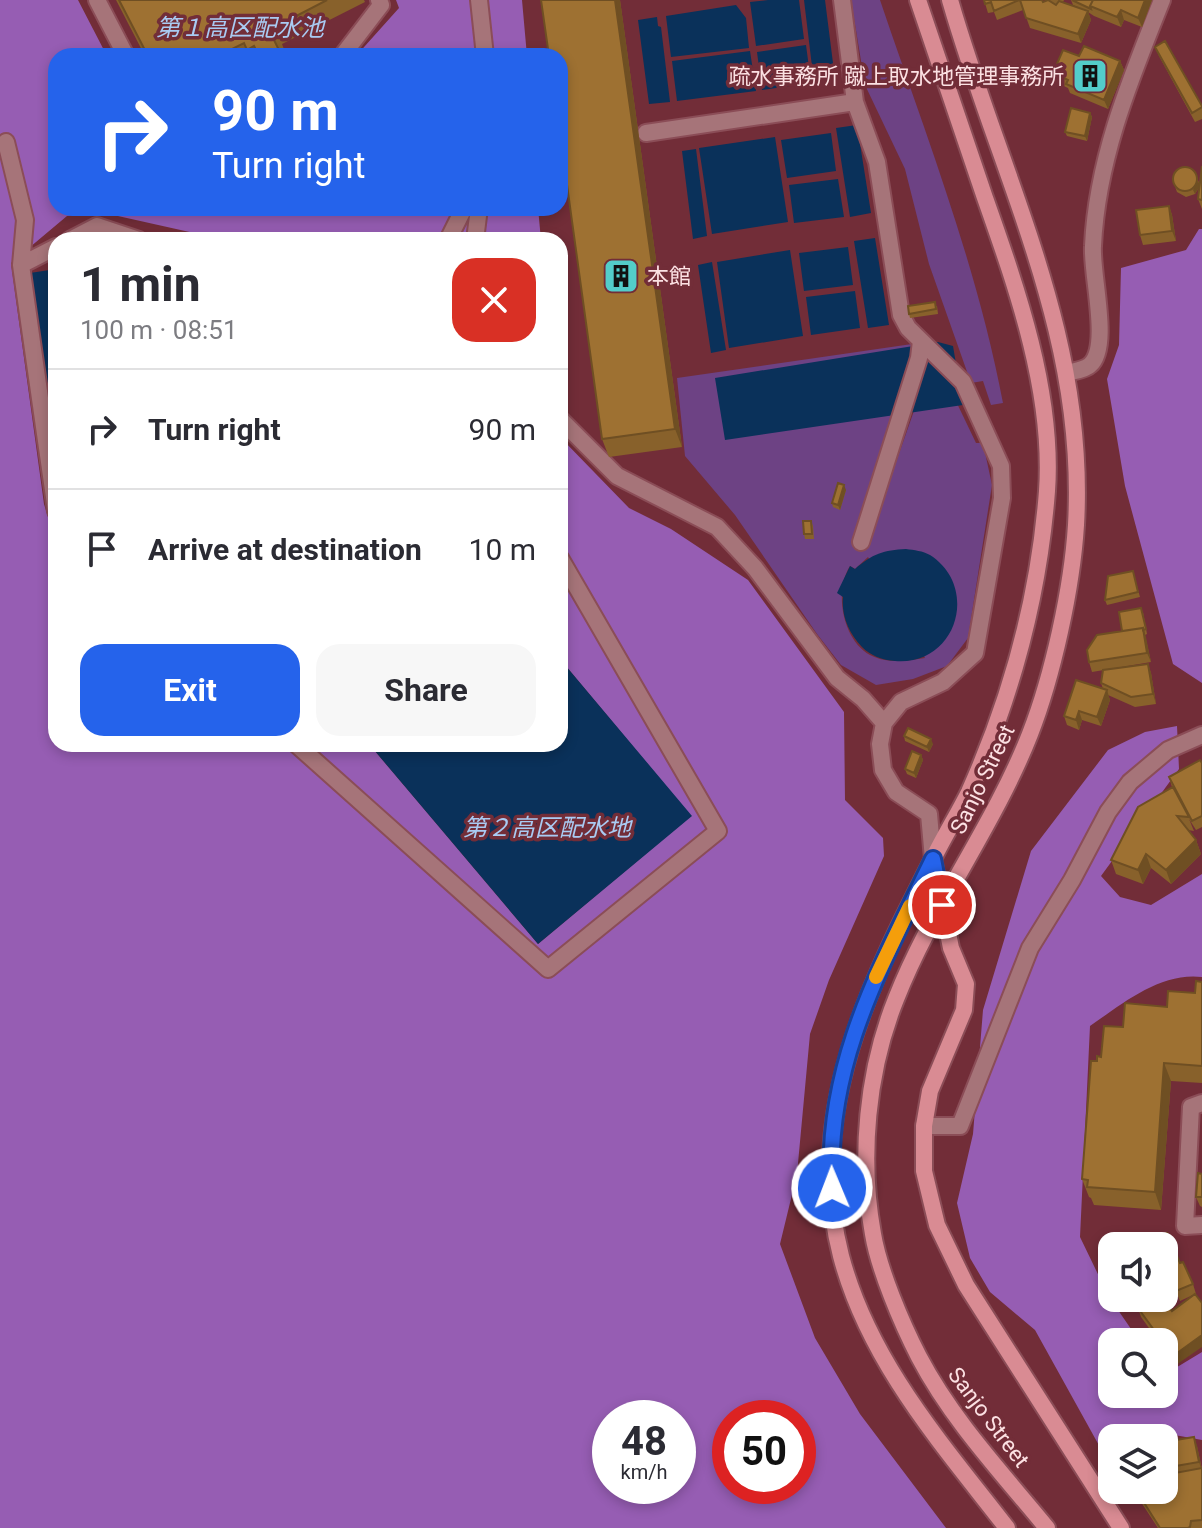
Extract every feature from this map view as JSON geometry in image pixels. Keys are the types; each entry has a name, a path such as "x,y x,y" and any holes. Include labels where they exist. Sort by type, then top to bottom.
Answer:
{"main road":[{"name":"Sanjo Street","path":"918,0 1023,309 1044,418 1047,487 1030,610 1011,685 968,794 878,973 848,1054 837,1094 832,1147 834,1216 842,1257 864,1316 894,1376 922,1421 1007,1528"},
{"name":"Sanjo Street","path":"950,0 1050,297 1067,373 1075,436 1076,528 1054,654 1030,734 895,1000 877,1065 866,1139 873,1238 919,1358 957,1419 1047,1528"},
{"path":"933,859 951,948 966,984 964,1010 930,1091 924,1126 924,1171 937,1225 966,1285 1121,1528"}],"street":[{"path":"97,0 122,48"},
{"path":"348,48 381,5 379,0"},
{"path":"479,0 484,48"},
{"path":"842,0 855,102 877,162 901,315 908,328 963,382 1001,466 1002,498 975,653 943,682 901,702 884,723 880,744 883,770 896,792 929,814 933,859"},
{"path":"1067,373 1089,366 1097,356 1100,336 1092,265 1098,189 1127,87 1162,0"},
{"path":"646,133 855,102"},
{"path":"6,142 25,220 21,265 48,452"},
{"path":"85,232 97,226 115,232"},
{"path":"21,265 48,251"},
{"path":"861,542 919,358 921,341"},
{"path":"568,427 617,476 717,527 755,568 837,678 863,699 884,723"},
{"path":"305,752 548,969 718,831 568,572"},
{"path":"924,1126 960,1126 1030,948 1072,880 1108,812 1130,782 1168,750 1202,735"},
{"path":"1202,1103 1191,1107 1185,1226 1202,1225"}],"shaded area":[{"path":"0,0 78,0 103,48 48,48 48,216 67,216 11,263 48,517 48,752 376,752 538,944 691,816 568,669 568,445 629,508 671,529 748,580 844,712 845,800 883,838 884,856 829,980 810,1034 797,1174 780,1244 815,1338 860,1414 946,1528 0,1528"},
{"path":"396,0 522,0 526,48 363,48 399,8"},
{"path":"851,0 880,0 965,250 1003,403 991,405 983,381 971,383 929,264 905,169 865,85"},
{"path":"118,216 539,216 540,232 190,232"},
{"path":"1202,229 1202,683 1173,664 1125,486 1107,379 1119,345 1121,268 1186,250"},
{"path":"912,344 907,380 853,541 867,545 929,368 953,395 976,443 983,443 992,485 968,638 947,666 913,679 876,685 841,665 735,515 685,456 677,378","holes":["868,557 925,658 883,660 860,648 847,626 842,601 842,588 850,566 855,569"]},
{"path":"1177,726 1179,769 1101,876 1120,897 1151,905 1202,874 1202,977 1171,979 1142,991 1090,1026 1080,1237 1098,1274 1098,1312 1119,1312 1130,1328 1098,1328 1098,1408 1178,1408 1178,1367 1202,1352 1202,1440 1178,1436 1178,1424 1098,1424 1098,1444 1035,1330 990,1292 970,1258 957,1203 973,1134 983,1010 1031,851 1108,750 1145,732"}],"water":[{"path":"799,0 804,39 756,46 750,2"},
{"path":"804,0 825,0 835,79 814,83"},
{"path":"736,5 746,18 749,48 671,57 666,16"},
{"path":"657,17 658,26 661,27 670,102 649,104 638,20"},
{"path":"806,45 811,83 762,90 757,52"},
{"path":"750,51 756,91 677,101 672,61"},
{"path":"857,125 871,213 850,217 836,128"},
{"path":"831,133 836,171 787,178 781,140"},
{"path":"775,137 788,222 712,234 699,148"},
{"path":"696,149 707,236 693,239 682,151"},
{"path":"838,179 844,217 794,223 789,185"},
{"path":"875,238 889,325 868,328 854,241"},
{"path":"848,247 853,285 804,291 799,253"},
{"path":"790,250 803,336 729,348 717,262"},
{"path":"712,262 726,350 711,353 698,265"},
{"path":"48,270 48,388 30,273"},
{"path":"855,291 860,328 811,335 806,297"},
{"path":"938,342 953,346 963,405 725,440 715,378"},
{"path":"906,549 930,555 945,569 954,586 957,604 954,622 947,638 934,651 916,659 881,659 857,642 845,617 843,597 837,593 850,566 855,569 879,554"},
{"name":"第２高区配水地","path":"568,669 692,816 538,944 376,752 568,752"}],"building":[{"name":"第１高区配水池","path":"119,0 327,0 275,27 278,34 272,36 278,48 246,48 244,43 234,48 144,48"},
{"name":"本館","path":"541,0 615,0 675,429 602,439 568,192 568,48 548,48"},
{"path":"984,0 1019,0 994,11 991,2 985,4"},
{"path":"1020,0 1048,0 1056,5 1059,1 1088,11 1078,34 1026,18"},
{"path":"1072,0 1093,0 1091,9"},
{"path":"1093,0 1145,0 1138,18 1121,10 1117,17 1090,6"},
{"path":"1165,41 1202,106 1192,113 1155,47"},
{"name":"疏水事務所 蹴上取水地管理事務所","path":"1084,46 1120,61 1104,100 1066,84 1068,80 1053,73 1063,50 1079,56"},
{"path":"1071,108 1090,113 1085,136 1065,132"},
{"path":"1202,166 1202,200 1198,199"},
{"path":"1185,167 1194,170 1197,179 1194,188 1185,191 1176,188 1173,179 1176,170"},
{"path":"1169,206 1172,231 1140,235 1136,210"},
{"path":"935,302 936,309 909,314 908,306"},
{"path":"838,483 844,485 838,505 832,503"},
{"path":"803,521 811,521 812,534 804,534"},
{"path":"1133,571 1138,592 1105,600 1108,576"},
{"path":"1141,608 1146,629 1122,631 1119,612"},
{"path":"1143,628 1147,653 1089,662 1087,650 1097,635"},
{"path":"1148,664 1153,694 1131,697 1101,683 1103,670"},
{"path":"1076,680 1107,690 1097,717 1079,711 1076,720 1064,716"},
{"path":"908,728 931,739 927,747 904,736"},
{"path":"912,751 921,755 914,773 905,769"},
{"path":"1200,760 1202,816 1192,821 1169,777"},
{"path":"1173,787 1189,817 1177,816 1196,840 1166,870 1146,854 1138,870 1111,860 1138,807"},
{"path":"1196,981 1202,982 1202,1066 1164,1063 1155,1192 1087,1187 1088,1180 1082,1179 1091,1061 1097,1061 1097,1056 1101,1057 1104,1026 1123,1027 1125,1003 1167,1007 1168,991 1195,993"},
{"path":"1198,1173 1202,1174 1202,1197 1196,1197"},
{"path":"1178,1258 1180,1263 1183,1262 1193,1284 1178,1290"},
{"path":"1195,1294 1202,1303 1202,1335 1178,1352 1178,1328 1153,1328 1141,1312 1178,1312 1178,1307"},
{"path":"1194,1437 1199,1462 1178,1466 1178,1440"},
{"path":"1202,1468 1202,1520 1191,1521 1188,1528 1160,1528 1145,1504 1178,1504 1178,1472"}],"slow traffic":[{"path":"876,977 910,906"}],"place":[{"name":"疏水事務所 蹴上取水地管理事務所","path":"1090,76"},
{"name":"本館","path":"621,276"}],"route":[{"path":"832,1188 831,1160 837,1094 851,1040 878,973 933,859 942,905"}]}
